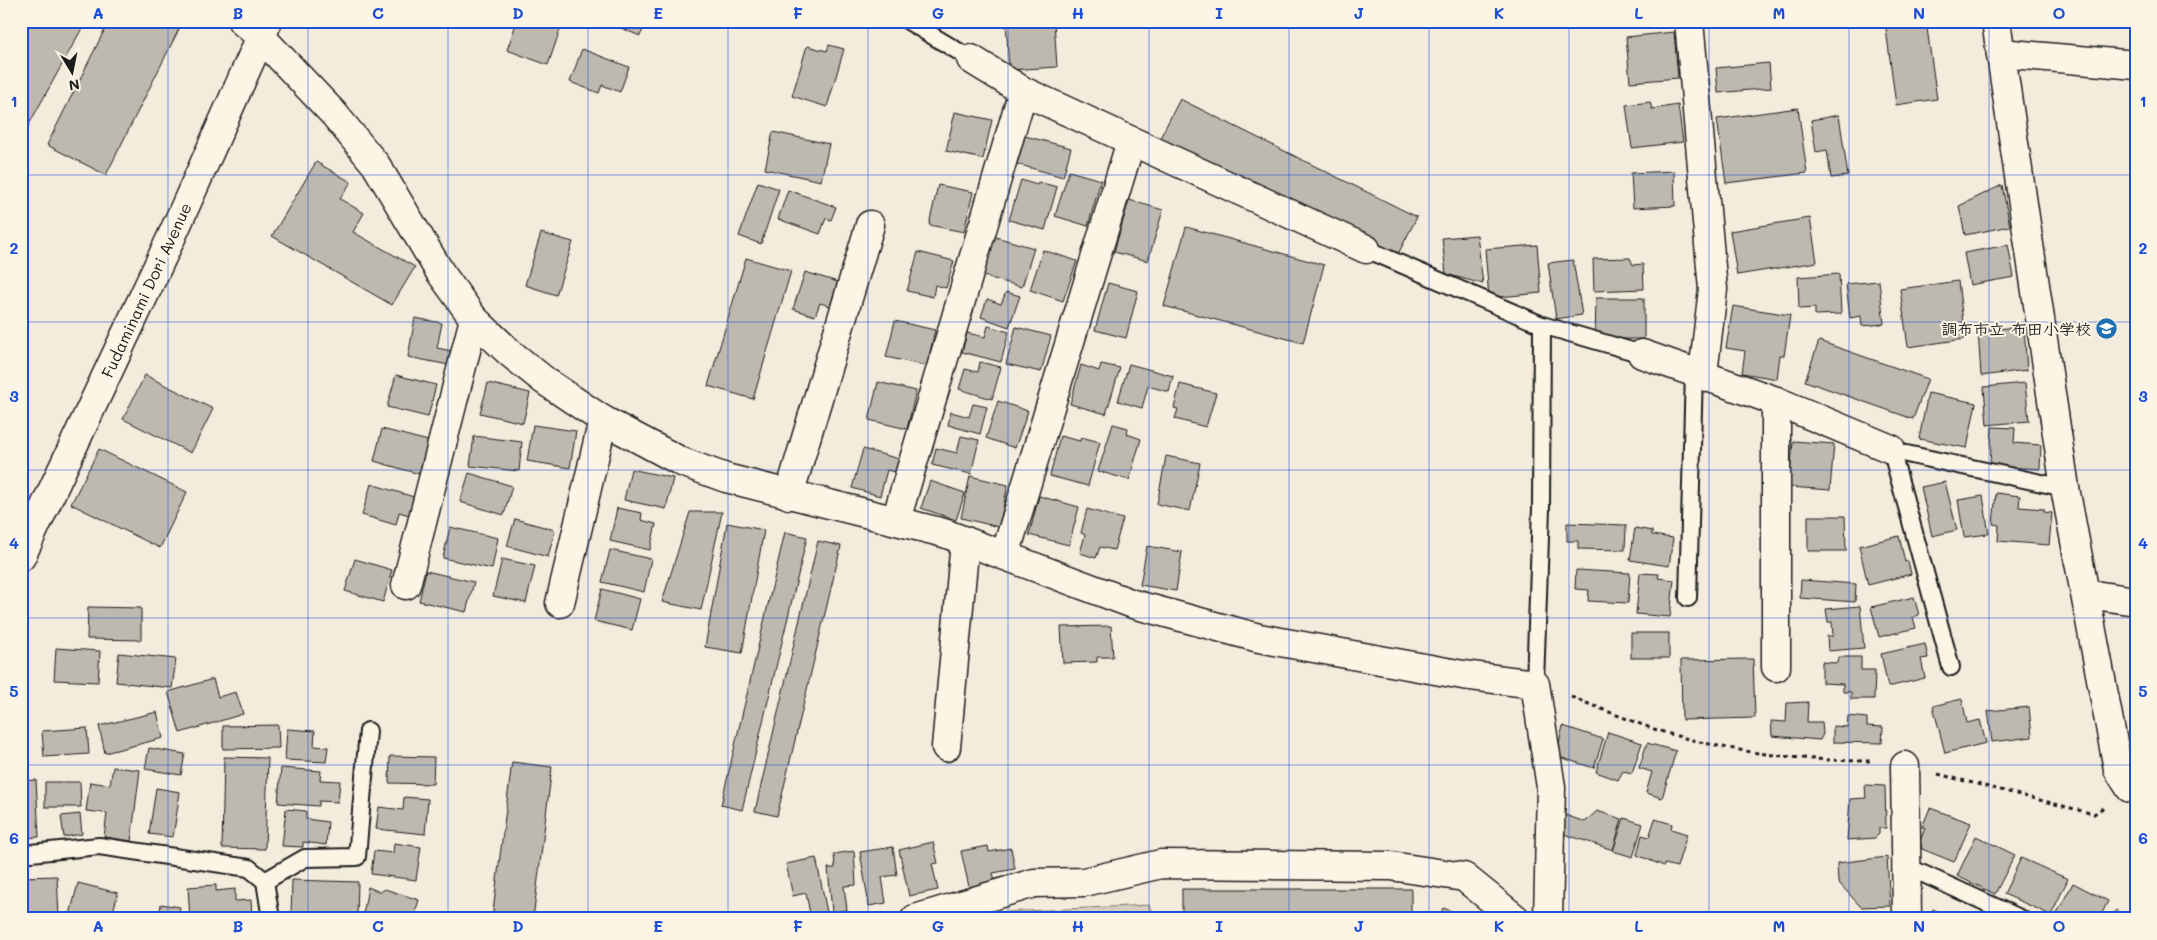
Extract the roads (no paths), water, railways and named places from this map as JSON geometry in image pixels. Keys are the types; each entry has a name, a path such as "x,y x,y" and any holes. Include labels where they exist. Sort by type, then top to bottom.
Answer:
{"street":[{"path":"1689,21 1713,289 1699,372"},
{"path":"1996,21 2065,488 2087,594 2118,768 2133,788"},
{"path":"257,26 376,165 440,272 474,319 517,359 603,420 682,462 726,478 896,520 1005,555 1133,604 1259,638 1462,675 1535,684 1551,787 1548,919"},
{"name":"Fudaminami Dori Avenue","path":"21,557 171,238 257,26"},
{"path":"2002,53 2136,65"},
{"path":"971,59 1024,91 1366,249"},
{"path":"896,520 1024,91"},
{"path":"1005,555 1131,141"},
{"path":"789,495 870,225"},
{"path":"406,585 474,319"},
{"path":"1642,354 1699,372 1776,401 1891,449"},
{"path":"1776,401 1776,667"},
{"path":"560,603 603,420"},
{"path":"946,747 964,541"},
{"path":"2087,594 2136,601"},
{"path":"1905,766 1908,919"},
{"path":"915,919 1034,883 1084,882 1161,864 1391,866 1464,876 1516,919"}],"lane":[{"path":"908,21 971,59"},
{"path":"1366,249 1542,325 1642,354"},
{"path":"1535,684 1541,508 1542,325"},
{"path":"1688,598 1699,372"},
{"path":"1891,449 2065,488"},
{"path":"1891,449 1951,667"},
{"path":"265,881 305,858 357,857 368,730"},
{"path":"21,854 99,846 249,868 265,881 271,919"},
{"path":"1908,867 2022,919"}],"place":[{"name":"調布市立 布田小学校","path":"2107,328"}]}
